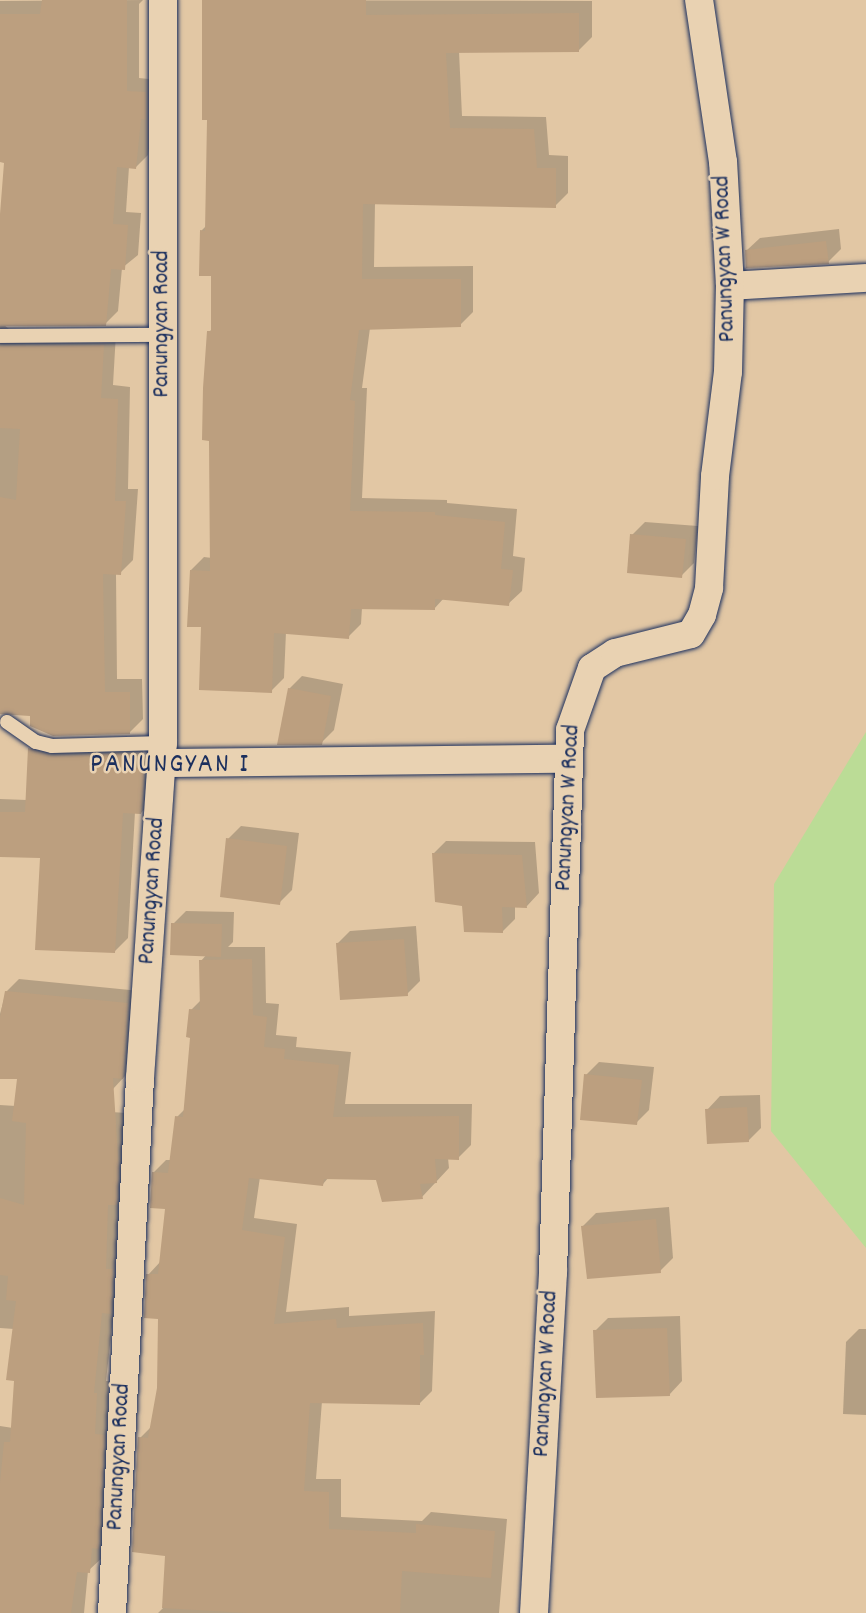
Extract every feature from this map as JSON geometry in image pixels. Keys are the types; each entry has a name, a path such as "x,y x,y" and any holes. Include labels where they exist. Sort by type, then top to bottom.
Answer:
{"street":[{"name":"Panungyan Road","path":"112,1613 139,1092 162,753 163,0"},
{"name":"Panungyan W Road","path":"534,1613 553,1272 570,730 592,668 615,653 691,634 702,615 709,588 715,476 728,372 730,286 723,162 699,0"},
{"path":"730,286 866,278"},
{"path":"162,753 568,759"}],"lane":[{"path":"0,336 163,335"},
{"path":"7,722 36,742 52,746 162,753"}],"green space":[{"path":"866,732 866,1248 771,1131 774,884"}],"building":[{"path":"42,0 127,0 127,91 146,92 146,120 141,119 136,169 117,167 113,224 128,225 125,270 111,269 106,326 0,326 0,214 4,163 0,162 0,14 40,14"},
{"path":"202,0 366,0 366,15 579,13 579,52 446,53 450,128 534,129 537,168 556,168 556,208 363,204 362,279 461,279 461,327 359,330 350,400 355,401 350,511 435,512 435,515 505,522 501,569 513,570 509,606 435,599 435,610 351,609 349,639 274,633 272,693 199,690 201,627 187,627 190,570 210,571 209,441 202,440 207,331 211,331 211,276 199,276 200,230 205,231 207,120 202,120"},
{"path":"826,241 829,264 746,268 745,250"},
{"path":"104,345 101,398 118,399 115,501 126,501 121,575 103,574 105,692 130,692 130,734 53,736 30,726 30,716 0,714 0,497 16,500 20,429 0,428 0,346"},
{"path":"630,534 686,539 682,578 627,573"},
{"path":"288,688 331,696 322,745 277,745"},
{"path":"28,748 52,756 131,753 131,768 145,769 141,814 123,813 115,953 35,950 40,858 0,857 0,812 25,812"},
{"path":"226,838 287,846 280,905 220,897"},
{"path":"432,853 522,855 527,908 502,907 503,933 464,932 462,906 435,902"},
{"path":"171,923 222,924 221,957 170,955"},
{"path":"404,939 408,996 340,1000 336,943"},
{"path":"252,959 253,1015 267,1017 264,1047 285,1049 284,1059 339,1065 333,1117 459,1116 459,1160 435,1159 437,1183 420,1184 423,1199 382,1202 376,1180 324,1179 323,1186 249,1178 242,1230 285,1237 274,1324 336,1319 337,1328 423,1323 424,1355 420,1355 420,1405 310,1403 304,1491 329,1492 329,1529 416,1533 416,1524 495,1531 491,1578 402,1571 400,1613 248,1613 162,1608 165,1556 132,1552 138,1437 148,1438 157,1388 158,1319 144,1318 146,1274 158,1274 165,1209 150,1208 152,1172 168,1173 175,1116 183,1117 190,1038 186,1037 189,1009 200,1010 199,960"},
{"path":"5,991 128,1003 123,1079 113,1078 119,1170 117,1205 108,1205 106,1269 113,1269 111,1314 102,1313 94,1393 97,1393 95,1434 105,1435 99,1549 92,1548 90,1573 77,1572 71,1613 0,1613 0,1483 4,1442 10,1442 14,1381 6,1380 16,1301 6,1300 8,1276 0,1275 0,1198 24,1205 26,1123 12,1121 17,1079 0,1079 0,1017"},
{"path":"584,1074 642,1080 637,1125 580,1120"},
{"path":"747,1107 749,1142 707,1144 705,1109"},
{"path":"656,1219 661,1273 587,1279 581,1226"},
{"path":"667,1328 670,1396 596,1398 593,1330"}],"district":[{"name":"PANUNGYAN I","path":"170,766"}]}
